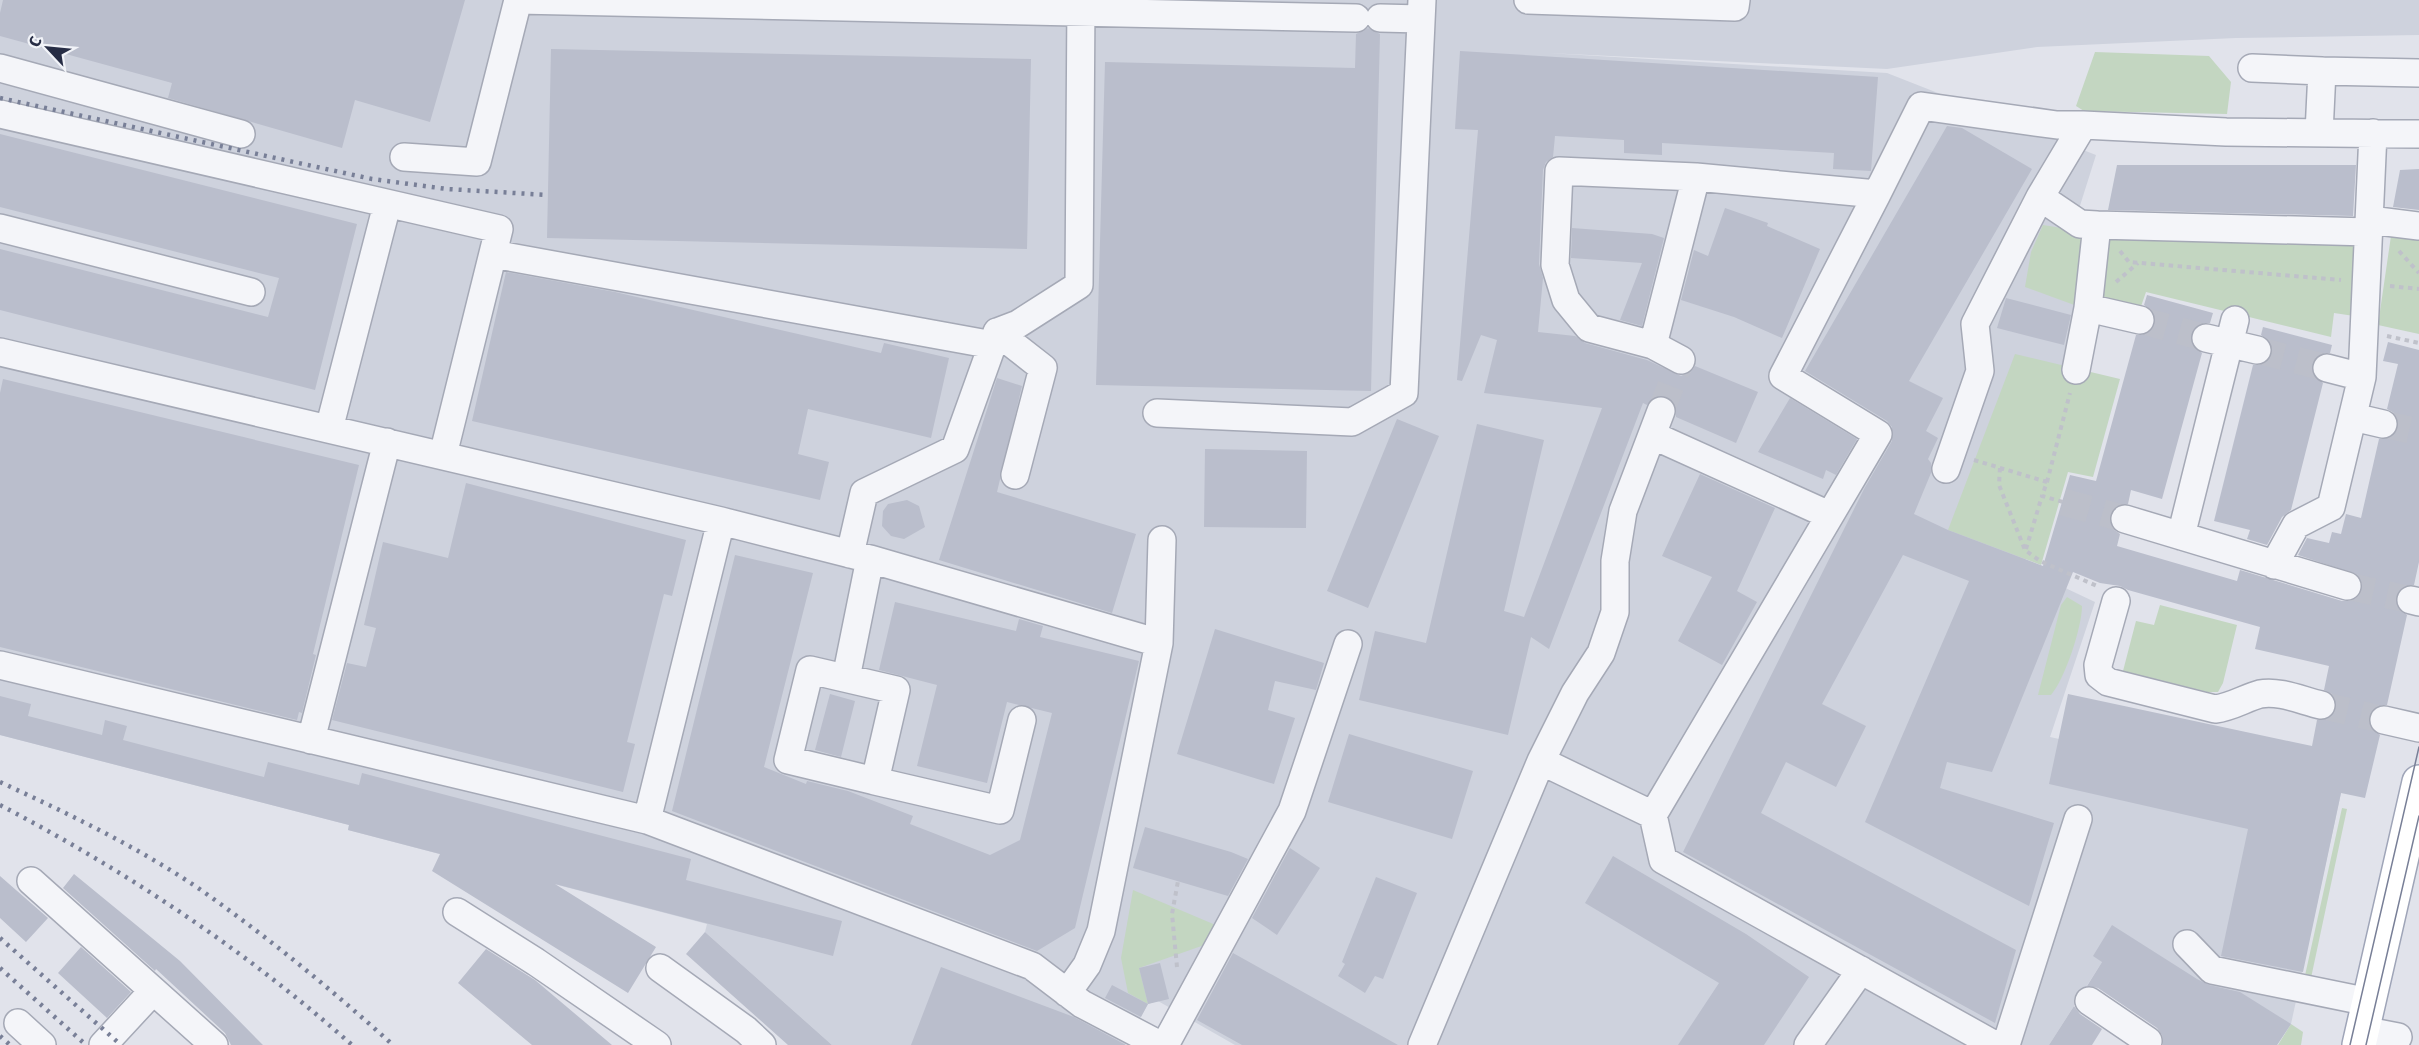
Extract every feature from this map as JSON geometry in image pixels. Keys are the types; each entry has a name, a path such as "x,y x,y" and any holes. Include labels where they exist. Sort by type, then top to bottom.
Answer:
{"main road":[{"path":"2363,1026 2419,782"}],"lane":[{"path":"404,157 477,162 518,0 1081,6 1368,18 1421,10 1404,393 1352,422 1157,413"},
{"path":"1528,0 1736,7 1736,0"},
{"path":"846,678 860,556 864,493 955,449 995,339 1079,285 1081,6"},
{"path":"0,68 241,134"},
{"path":"2252,68 2419,73"},
{"path":"2319,133 2322,71"},
{"path":"1995,1045 1663,860 1653,815 1878,434 1783,376 1922,106 2057,125 2226,132 2419,134"},
{"path":"0,114 387,206 499,229 443,455"},
{"path":"1948,461 1980,371 1975,324 2040,197 2083,125"},
{"path":"2274,565 2296,525 2331,507 2353,417 2362,377 2373,133"},
{"path":"1681,360 1653,345 1589,328 1566,300 1555,265 1559,171 1696,177 1877,194"},
{"path":"1653,345 1696,177"},
{"path":"2040,197 2080,224 2419,226"},
{"path":"329,429 387,206"},
{"path":"2076,370 2088,308 2097,225"},
{"path":"0,228 251,292"},
{"path":"493,254 995,339 1043,368 1015,475"},
{"path":"2088,308 2140,320"},
{"path":"2181,536 2224,334 2257,350"},
{"path":"0,352 721,521 860,556 1159,643"},
{"path":"2326,368 2362,377"},
{"path":"2353,417 2383,424"},
{"path":"1424,1044 1541,761 1605,643 1615,612 1615,561 1623,511 1657,423 1829,515"},
{"path":"311,740 387,442"},
{"path":"2125,519 2347,586"},
{"path":"647,820 721,521"},
{"path":"1067,993 1087,965 1101,931 1159,643 1162,540"},
{"path":"2108,594 2098,675 2108,682 2216,709 2227,708 2261,694 2272,694 2321,705"},
{"path":"0,665 647,820 1032,966 1082,1004 1153,1043 1292,811 1348,644"},
{"path":"875,781 896,690 810,670 788,760 875,781 1000,810 1022,720"},
{"path":"2384,720 2419,728"},
{"path":"1541,761 1653,815"},
{"path":"2006,1045 2079,819"},
{"path":"31,881 214,1045"},
{"path":"456,912 536,962 657,1045"},
{"path":"2187,944 2212,970 2398,1037"},
{"path":"660,968 746,1030 762,1045"},
{"path":"1808,1045 1861,970"},
{"path":"103,1045 153,991"},
{"path":"2089,1001 2136,1039"},
{"path":"18,1023 42,1045"}],"path":[{"path":"2097,225 2129,262 2367,283"},
{"path":"2025,550 2047,482 2076,370"},
{"path":"1948,461 2000,468 2047,482"},
{"path":"2000,468 1999,485 2025,550 2040,561 2108,594"},
{"path":"2042,496 2063,502"},
{"path":"1174,957 1172,914 1178,881"}],"shaded area":[{"path":"0,0 2419,0 2419,35 2236,38 2037,47 1887,69 1547,53 1887,73 2096,155 2065,253 2118,270 2023,568 2095,602 2050,737 2341,793 2291,1024 2277,1045 2231,1045 2102,962 2049,1045 1235,1045 1158,1001 1148,1004 1125,1045 832,1045 705,932 707,924 348,830 349,825 0,735"}],"green space":[{"path":"2095,52 2209,56 2231,82 2227,114 2084,111 2076,106"},
{"path":"2043,225 2087,232 2077,306 2025,287 2031,252"},
{"path":"2392,229 2419,233 2419,334 2378,325"},
{"path":"2101,232 2361,246 2361,317 2334,313 2331,337 2146,292 2138,315 2092,306"},
{"path":"2015,354 2120,379 2093,477 2068,472 2041,565 1948,530"},
{"path":"2067,597 2082,606 2076,639 2062,677 2051,695 2038,695 2061,605"},
{"path":"2160,605 2237,625 2223,683 2218,692 2207,692 2123,671 2136,621 2154,625"},
{"path":"2342,808 2347,809 2311,978 2304,980"},
{"path":"1133,890 1218,926 1210,943 1139,968 1148,1004 1128,993 1121,958"},
{"path":"2291,1024 2303,1032 2301,1045 2278,1045"}],"building":[{"path":"3,0 465,0 430,122 355,100 342,148 168,98 172,83 0,36 0,13"},
{"path":"1368,28 1380,34 1371,391 1096,385 1105,62 1355,68 1356,34"},
{"path":"551,49 1031,59 1027,249 547,238"},
{"path":"1460,51 1878,77 1871,171 1833,169 1834,153 1662,143 1662,155 1624,153 1624,140 1555,136 1553,157 1546,162 1543,170 1539,264 1543,278 1538,332 1575,336 1585,343 1647,360 1681,376 1690,373 1695,366 1758,392 1736,443 1676,417 1676,408 1667,397 1658,396 1647,405 1643,403 1549,649 1531,637 1508,735 1359,700 1375,631 1426,643 1477,424 1544,440 1504,611 1524,617 1602,408 1484,393 1497,340 1481,335 1462,381 1457,380 1478,130 1455,129"},
{"path":"1947,126 1962,128 2032,169 1909,381 1943,398 1926,431 1938,438 1928,459 1931,463 1931,473 1914,514 1948,530 2043,566 2070,475 2096,481 2136,335 2145,335 2155,324 2155,315 2144,305 2147,295 2213,313 2210,323 2201,323 2191,334 2191,343 2202,353 2162,499 2131,490 2128,504 2115,507 2110,515 2113,529 2120,534 2117,546 2237,581 2240,570 2342,601 2351,601 2358,597 2362,590 2358,575 2298,555 2307,538 2329,543 2332,532 2341,534 2346,514 2361,518 2379,439 2394,435 2398,427 2394,413 2387,409 2398,364 2383,361 2388,342 2419,350 2419,562 2414,585 2400,589 2396,596 2396,605 2407,615 2387,705 2379,705 2369,716 2369,725 2380,735 2365,798 2341,793 2303,972 2221,956 2248,829 2049,784 2068,694 2312,746 2317,720 2332,716 2336,708 2332,694 2324,690 2329,666 2255,649 2260,627 2120,586 2100,583 2073,572 1992,772 1947,762 1940,788 2054,823 2029,906 1865,822 1969,581 1903,555 1822,704 1866,726 1836,787 1786,762 1761,813 2016,950 1995,1023 1683,852 1864,489 1892,441 1892,427 1887,421 1805,371"},
{"path":"0,134 357,224 315,390 0,310 0,249 268,317 279,278 0,207"},
{"path":"2117,165 2356,165 2353,216 2108,210"},
{"path":"2419,169 2419,210 2393,207 2400,170"},
{"path":"1725,208 1768,223 1767,226 1820,249 1782,338 1734,317 1681,300 1694,250 1708,256"},
{"path":"1572,228 1652,234 1664,238 1642,326 1620,320 1642,263 1571,258"},
{"path":"506,272 615,292 881,353 884,343 949,358 931,438 808,409 798,454 829,462 820,500 472,421"},
{"path":"2006,298 2071,315 2064,345 1997,328"},
{"path":"2263,327 2332,345 2330,353 2322,353 2312,364 2312,373 2323,383 2291,510 2282,517 2267,545 2247,539 2250,530 2214,521 2253,365 2262,365 2272,354 2272,345 2261,335"},
{"path":"997,378 1022,386 997,492 1136,534 1112,613 939,560"},
{"path":"3,379 359,465 313,654 316,655 302,713 299,712 297,720 0,647 0,393"},
{"path":"1790,398 1857,439 1836,475 1826,470 1823,479 1758,452"},
{"path":"1397,419 1439,436 1368,608 1327,591"},
{"path":"1205,449 1307,451 1306,528 1204,527"},
{"path":"1700,474 1775,508 1737,591 1757,602 1722,665 1678,641 1712,577 1662,556"},
{"path":"466,483 686,540 672,596 664,594 627,742 635,744 623,792 332,720 347,663 366,667 376,628 364,625 383,542 448,558"},
{"path":"907,500 919,506 925,527 904,539 891,536 882,526 883,511 888,504"},
{"path":"735,555 813,573 764,767 806,784 807,781 848,791 913,816 910,824 990,855 1020,840 1052,713 1007,702 987,783 917,766 937,685 879,670 895,602 1016,631 1019,619 1043,626 1040,637 1139,661 1075,928 1037,951 672,811"},
{"path":"1215,629 1324,663 1316,690 1275,681 1268,710 1295,718 1274,784 1177,754"},
{"path":"830,694 855,701 841,757 815,750"},
{"path":"0,696 31,704 28,716 102,735 105,720 127,726 123,740 264,777 268,762 359,785 362,773 691,859 686,880 842,921 833,956 555,884 656,947 628,993 432,871 440,854 348,830 349,825 0,735"},
{"path":"1349,734 1473,771 1452,839 1328,802"},
{"path":"1145,827 1248,859 1228,896 1133,868"},
{"path":"1290,848 1320,868 1277,935 1252,918"},
{"path":"1613,856 1746,934 1809,977 1764,1045 1678,1045 1719,983 1585,903"},
{"path":"74,874 180,961 263,1045 231,1045 225,1033 63,888"},
{"path":"0,876 48,918 26,942 0,918"},
{"path":"1376,877 1417,893 1383,979 1375,976 1365,993 1338,976 1345,964 1342,962"},
{"path":"2112,925 2197,979 2209,985 2240,992 2291,1024 2277,1045 2163,1045 2162,1035 2157,1028 2098,988 2087,986 2102,962 2093,956"},
{"path":"705,932 832,1045 788,1045 686,954"},
{"path":"81,947 131,992 107,1018 58,973"},
{"path":"486,949 535,980 612,1045 532,1045 458,983"},
{"path":"1233,953 1398,1045 1242,1045 1197,1020"},
{"path":"1160,963 1169,999 1148,1004 1139,968"},
{"path":"941,967 1074,1017 1126,1045 911,1045"},
{"path":"1112,985 1148,1004 1141,1017 1105,998"},
{"path":"2074,1006 2080,1014 2102,1029 2092,1045 2049,1045"}],"tunnel":[{"path":"2140,320 2206,338"},
{"path":"2257,350 2327,368"},
{"path":"1661,411 1681,360"},
{"path":"2383,424 2419,432"},
{"path":"2063,502 2125,519"},
{"path":"2347,586 2411,600"},
{"path":"2321,705 2384,720"}],"tram line":[{"path":"2350,1045 2419,747"},
{"path":"2366,1045 2419,816"}],"railway":[{"path":"0,98 372,179 447,189 548,195"},
{"path":"0,782 128,845 201,890 300,965 393,1045"},
{"path":"0,805 93,857 183,914 270,977 352,1045"},
{"path":"0,938 121,1045"},
{"path":"0,968 86,1045"},
{"path":"0,1036 10,1045"}]}
